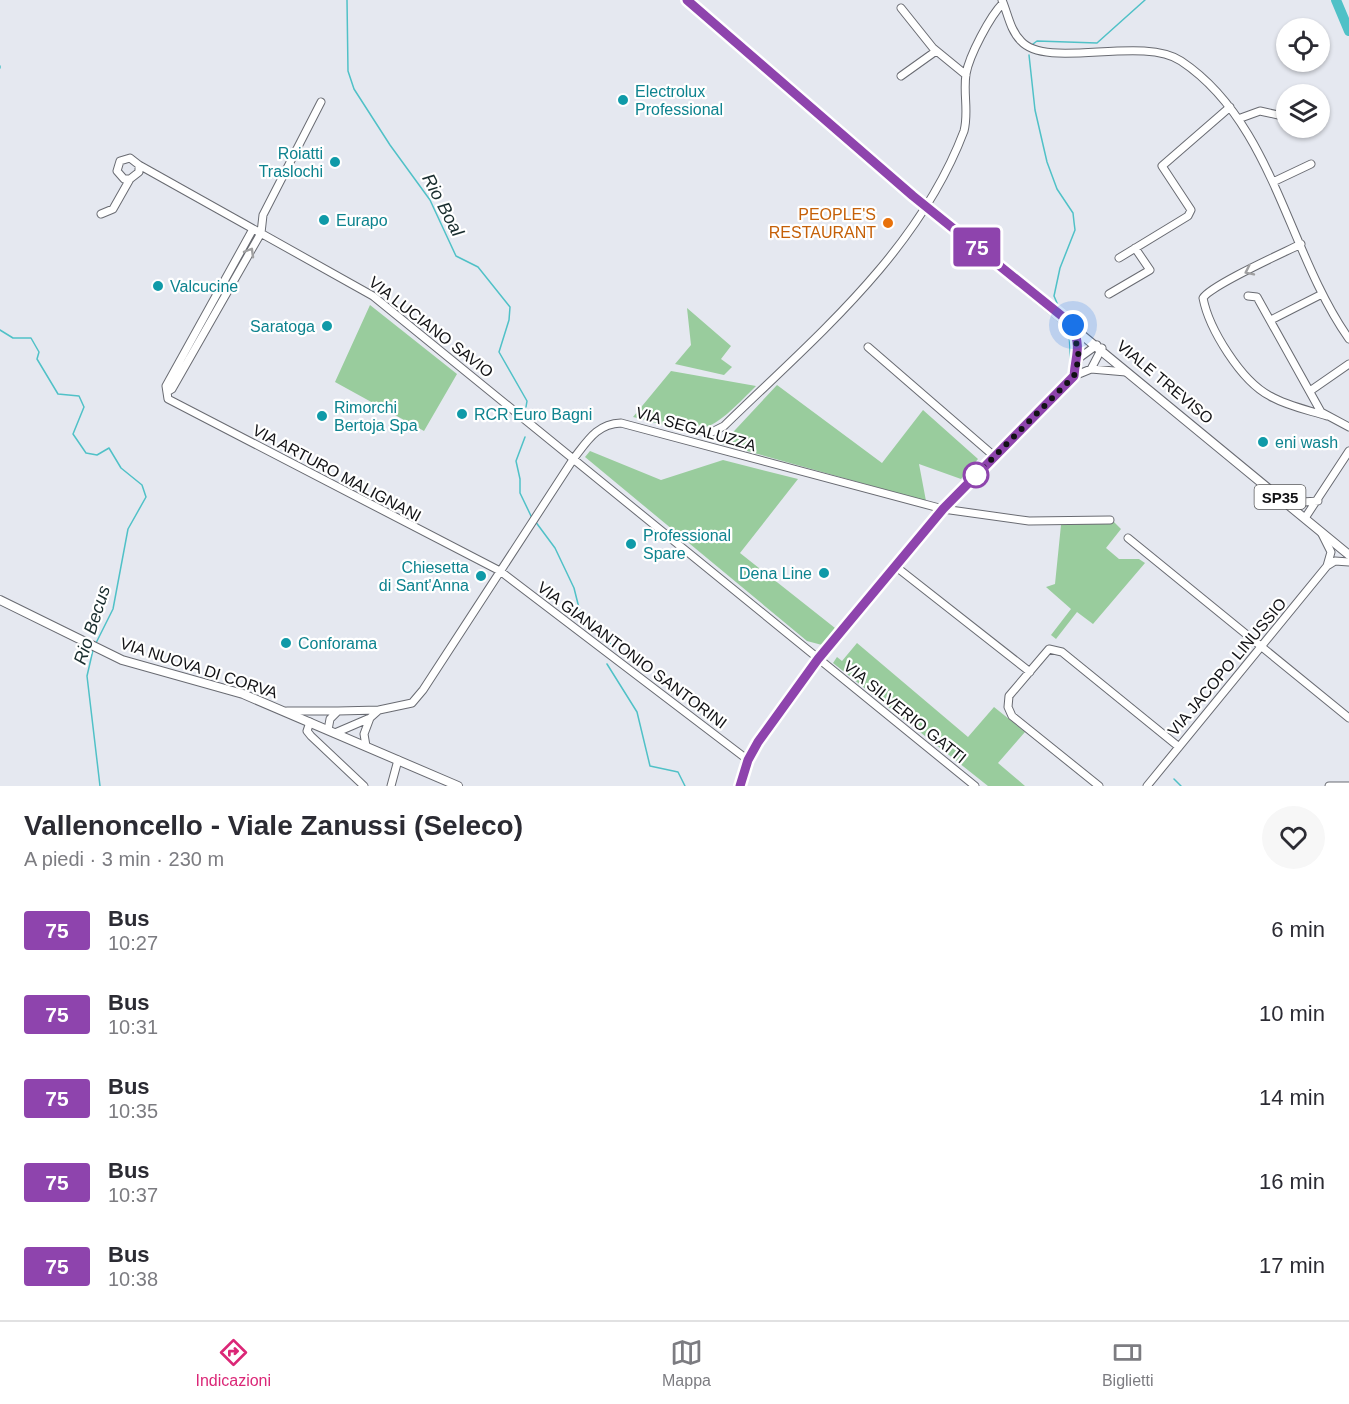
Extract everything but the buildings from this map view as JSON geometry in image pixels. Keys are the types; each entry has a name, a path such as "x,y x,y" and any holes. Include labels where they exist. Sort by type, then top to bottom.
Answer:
{"main road":[{"name":"VIALE TREVISO","path":"687,0 927,207 1100,347 1349,555"},
{"name":"VIA NUOVA DI CORVA","path":"0,600 122,660 243,694 458,786"}],"street":[{"path":"708,434 724,426 861,293 927,207 959,143 967,120 966,75 976,48 1003,1"},
{"path":"1003,1 1016,35 1026,46 1052,52 1138,50 1168,54 1200,76 1230,107 1238,119 1273,182 1322,294 1349,339"},
{"path":"901,8 918,33 966,75"},
{"path":"901,76 936,51"},
{"path":"255,230 321,102"},
{"path":"1119,258 1188,216 1191,210 1162,166 1230,107"},
{"path":"1238,119 1260,111 1276,115"},
{"name":"VIA LUCIANO SAVIO","path":"130,179 119,175 120,160 130,158 139,168 149,171 373,296 818,659"},
{"path":"1273,182 1311,164"},
{"path":"101,214 113,209 139,168"},
{"path":"255,230 263,215"},
{"name":"VIA ARTURO MALIGNANI","path":"255,230 172,389 167,392 168,399 500,571"},
{"path":"1301,244 1215,288 1203,298 1211,323 1239,367 1269,396 1327,416"},
{"path":"1109,294 1150,270 1135,248"},
{"path":"1271,320 1322,294"},
{"path":"1248,296 1257,297 1321,412 1349,427"},
{"path":"1073,325 1079,358 1074,376"},
{"path":"868,347 994,456"},
{"path":"1079,358 1100,347"},
{"path":"1091,369 1100,347"},
{"path":"1310,391 1349,364"},
{"path":"740,786 748,760 786,700 943,509 1074,376 1091,369 1106,368 1131,373"},
{"name":"VIA SEGALUZZA","path":"280,710 379,711 412,703 423,690 574,458 596,430 608,423 621,423 943,509 1029,521 1110,520"},
{"path":"1305,518 1349,451"},
{"path":"1287,503 1318,501"},
{"path":"1318,529 1333,558 1349,562"},
{"path":"1128,538 1349,718"},
{"path":"1333,558 1341,549"},
{"name":"VIA JACOPO LINUSSIO","path":"1147,786 1263,648 1333,558"},
{"path":"895,566 1030,672"},
{"name":"VIA GIANANTONIO SANTORINI","path":"500,571 748,760"},
{"path":"1098,786 1012,716 1008,706 1009,696 1049,649 1062,652 1179,747"},
{"name":"VIA SILVERIO GATTI","path":"818,659 975,786"},
{"path":"332,731 330,719 338,711"},
{"name":"VIA SEGALUZZA","path":"332,731 370,718 379,711"},
{"path":"366,746 364,734 370,718"},
{"path":"310,722 307,732 364,786"},
{"path":"391,786 398,760"},
{"path":"1329,786 1349,786"}],"green space":[{"path":"370,305 457,374 424,431 335,382"},
{"path":"687,308 731,346 721,359 732,367 724,375 675,364 691,345"},
{"path":"671,371 756,386 724,416 701,428 674,427 633,417"},
{"path":"777,385 882,463 923,410 978,459 961,479 919,464 926,501 722,444"},
{"path":"590,451 661,480 723,460 798,479 740,553 835,628 822,645 807,641 585,457"},
{"path":"1114,522 1121,529 1106,548 1119,559 1139,559 1145,563 1093,624 1077,612 1056,639 1051,635 1071,609 1046,587 1055,584 1061,525"},
{"path":"857,643 968,737 994,707 1025,732 998,763 1025,786 988,786 833,663 837,657 842,661"}],"waterway":[{"name":"Rio Boal","path":"347,0 348,71 354,89 390,145 430,200 456,256 478,267 510,307 509,320 499,352 527,401 526,407"},
{"path":"1033,44 1037,41 1097,43 1145,0"},
{"path":"1336,0 1349,31"},
{"path":"1029,55 1035,110 1047,162 1057,189 1073,213 1075,230 1060,268 1054,296 1060,310"},
{"name":"Rio Becus","path":"0,330 13,338 31,338 39,352 37,359 58,394 79,396 84,407 73,434 86,453 97,455 109,448 121,468 142,485 146,497 128,529 113,609 96,643"},
{"path":"1069,332 1071,368"},
{"name":"Rio Boal","path":"525,437 516,461 520,493 532,518"},
{"name":"Rio Boal","path":"535,521 555,548 574,588 580,612 600,636 615,647"},
{"name":"Rio Becus","path":"93,650 87,676 100,786"},
{"name":"Rio Boal","path":"607,664 637,712 650,766 678,772 685,786"},
{"path":"1174,779 1181,786"}],"bus line":[{"name":"75","path":"687,0 713,25 913,196 1073,325 1079,358 1074,368 1074,376 943,509 818,659 786,700 758,742 748,760 740,786"}],"place":[{"name":"Electrolux Professional","path":"623,100"},
{"name":"Roiatti Traslochi","path":"335,162"},
{"name":"Eurapo","path":"324,220"},
{"name":"PEOPLE'S RESTAURANT","path":"888,223"},
{"name":"Valcucine","path":"158,286"},
{"name":"Saratoga","path":"327,326"},
{"name":"RCR Euro Bagni","path":"462,414"},
{"name":"Rimorchi Bertoja Spa","path":"322,416"},
{"name":"eni wash","path":"1263,442"},
{"name":"Professional Spare","path":"631,544"},
{"name":"Dena Line","path":"824,573"},
{"name":"Chiesetta di Sant'Anna","path":"481,576"},
{"name":"Conforama","path":"286,643"}],"route":[{"path":"976,475 1074,376 1074,368 1079,358 1073,325"}]}
